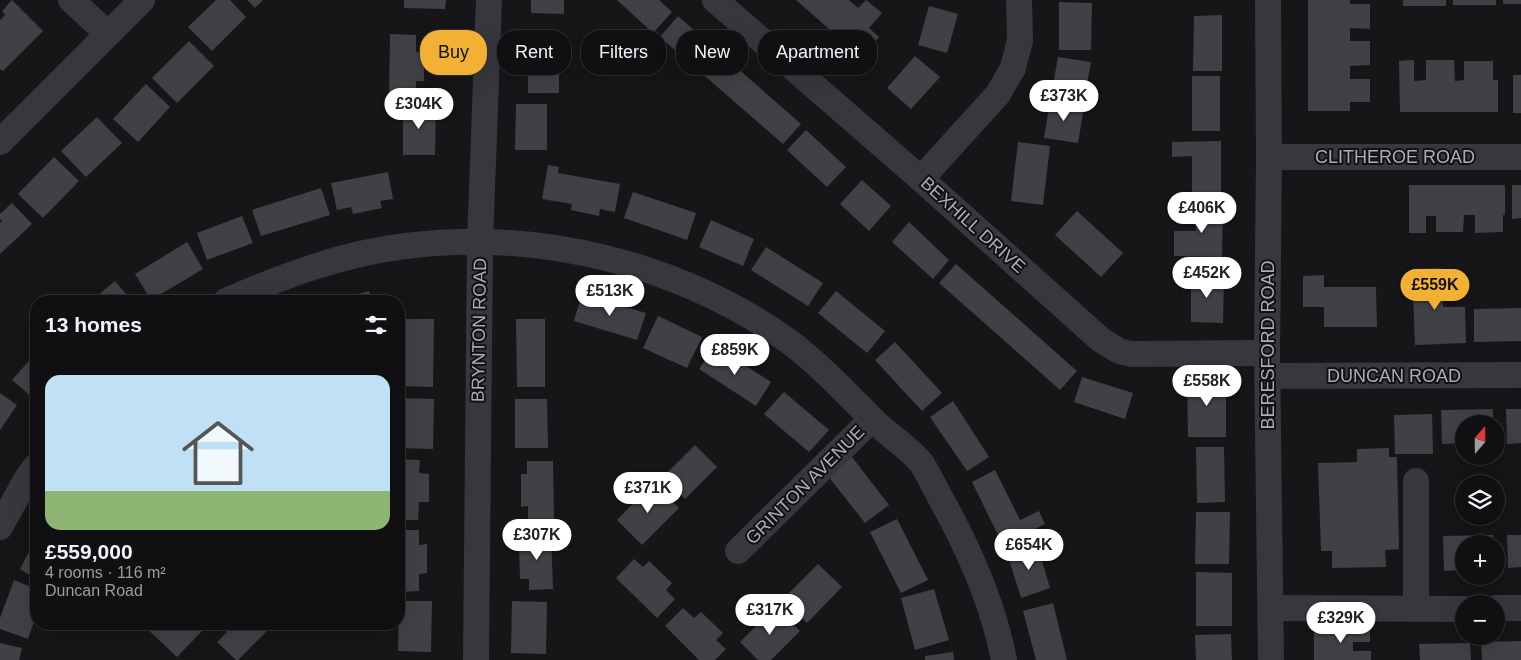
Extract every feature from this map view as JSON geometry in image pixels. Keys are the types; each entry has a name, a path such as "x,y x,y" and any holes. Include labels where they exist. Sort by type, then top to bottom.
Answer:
{"street":[{"path":"71,0 108,34"},
{"path":"0,142 142,0"},
{"name":"BRYNTON ROAD","path":"476,660 480,242 490,0"},
{"name":"BEXHILL DRIVE","path":"715,0 921,179 1101,340 1119,351 1136,354 1268,364"},
{"path":"921,179 998,94 1013,68 1020,40 1019,0"},
{"name":"BERESFORD ROAD","path":"1268,0 1270,157 1268,364 1270,660"},
{"name":"CLITHEROE ROAD","path":"1270,157 1521,157"},
{"path":"239,295 272,280 358,255 411,245 443,242 512,242 595,255 647,270 697,290 749,316 792,344 837,383 872,419 921,462 958,530 981,580 1004,660"},
{"name":"DUNCAN ROAD","path":"1268,364 1521,376"},
{"name":"GRINTON AVENUE","path":"738,551 872,419"},
{"path":"0,527 12,502 30,474"},
{"path":"1416,481 1416,609"},
{"path":"1271,608 1455,608"},
{"path":"1505,608 1521,608"}],"building":[{"path":"12,0 43,31 3,71 0,69 0,20 5,15 2,11"},
{"path":"216,0 230,0 246,17 212,51 188,27"},
{"path":"247,0 263,0 255,8"},
{"path":"404,0 446,0 445,9 404,8"},
{"path":"531,0 564,0 564,14 531,13"},
{"path":"617,0 659,0 672,12 656,30 650,30"},
{"path":"796,0 849,0 858,8 866,0 882,13 869,28 871,30 830,30"},
{"path":"1308,0 1350,0 1350,4 1370,4 1370,29 1350,28 1350,41 1370,41 1370,65 1350,66 1350,79 1370,79 1370,102 1350,102 1350,111 1308,111"},
{"path":"1403,0 1446,0 1446,6 1403,6"},
{"path":"1453,0 1496,0 1496,5 1453,5"},
{"path":"1503,0 1521,0 1521,4 1503,4"},
{"path":"1059,2 1092,3 1091,50 1059,50"},
{"path":"929,6 958,14 947,53 918,45"},
{"path":"1222,15 1222,71 1193,71 1194,16"},
{"path":"678,16 694,30 676,30 676,51 666,42 666,30"},
{"path":"390,34 416,35 416,52 420,52 420,75 424,75 424,81 416,81 416,96 389,96"},
{"path":"189,41 214,66 177,103 152,78"},
{"path":"915,56 940,77 911,109 887,88"},
{"path":"1058,57 1091,62 1084,101 1051,96"},
{"path":"1414,60 1414,81 1426,80 1426,60 1454,60 1455,81 1464,80 1464,61 1493,61 1493,80 1498,80 1498,112 1400,112 1399,61"},
{"path":"528,75 559,75 559,93 528,93"},
{"path":"704,75 745,75 801,124 783,144"},
{"path":"1513,75 1521,75 1521,113 1513,113"},
{"path":"1192,76 1220,76 1220,131 1192,131"},
{"path":"146,84 170,107 138,142 113,119"},
{"path":"1050,102 1084,107 1078,143 1044,138"},
{"path":"516,104 547,104 547,150 515,150"},
{"path":"403,105 436,106 435,155 403,155"},
{"path":"97,117 122,143 86,177 61,151"},
{"path":"806,130 846,167 827,187 787,150"},
{"path":"1221,141 1221,197 1192,197 1192,156 1172,157 1172,142"},
{"path":"1018,142 1050,146 1043,205 1011,201"},
{"path":"54,157 79,181 43,218 18,194"},
{"path":"548,165 559,167 558,173 620,184 615,212 600,209 599,216 571,210 572,204 542,199"},
{"path":"388,172 393,199 380,201 382,208 353,214 351,207 337,210 331,183"},
{"path":"862,180 891,206 869,231 840,204"},
{"path":"1409,185 1505,185 1503,232 1475,233 1475,215 1464,215 1463,232 1436,232 1436,216 1426,216 1426,233 1409,233"},
{"path":"1512,185 1521,185 1521,218 1512,219"},
{"path":"321,188 330,215 261,236 252,210"},
{"path":"633,192 696,213 687,240 624,218"},
{"path":"12,203 32,224 0,254 0,223 2,221 0,214"},
{"path":"1223,203 1222,257 1174,256 1174,231 1196,231 1196,204"},
{"path":"1077,211 1123,253 1101,277 1055,235"},
{"path":"242,216 253,243 207,260 197,233"},
{"path":"711,220 754,239 743,266 699,247"},
{"path":"909,222 949,260 933,279 892,242"},
{"path":"187,242 203,269 159,295 148,295 135,274"},
{"path":"766,247 823,283 808,306 751,270"},
{"path":"956,264 1077,371 1060,390 939,283"},
{"path":"1441,268 1443,307 1465,307 1466,343 1415,345 1412,269"},
{"path":"1191,275 1224,275 1223,323 1191,322"},
{"path":"1324,275 1324,287 1376,287 1377,327 1324,327 1324,307 1303,307 1303,276"},
{"path":"115,281 127,295 98,295"},
{"path":"369,291 370,295 355,295"},
{"path":"836,291 885,331 867,353 818,313"},
{"path":"582,294 646,313 637,340 574,321"},
{"path":"1521,308 1521,341 1474,342 1474,309"},
{"path":"658,316 702,337 687,368 643,348"},
{"path":"406,319 434,319 433,387 405,386"},
{"path":"516,319 545,319 545,387 517,387"},
{"path":"895,342 942,393 922,411 875,360"},
{"path":"715,346 771,382 756,406 699,369"},
{"path":"30,360 30,396 12,380"},
{"path":"1082,377 1133,393 1125,419 1074,402"},
{"path":"1187,377 1226,377 1226,437 1188,437"},
{"path":"784,392 829,430 809,452 764,414"},
{"path":"0,393 17,405 0,430"},
{"path":"405,398 434,399 433,449 405,448"},
{"path":"515,399 547,399 548,448 515,448"},
{"path":"953,401 989,457 967,471 930,417"},
{"path":"1493,409 1493,415 1455,415 1455,443 1442,444 1441,410"},
{"path":"1506,409 1521,409 1521,443 1507,444"},
{"path":"1432,414 1433,454 1395,454 1394,415"},
{"path":"695,445 717,467 685,499 663,477"},
{"path":"1196,447 1224,447 1225,502 1197,503"},
{"path":"1389,448 1389,457 1397,457 1399,549 1385,550 1386,567 1332,568 1332,551 1321,551 1318,463 1357,462 1357,449"},
{"path":"852,457 889,505 865,523 828,476"},
{"path":"405,459 420,460 419,473 429,474 429,502 419,502 418,520 405,520"},
{"path":"527,461 553,461 554,519 528,519 528,506 521,507 521,474 527,474"},
{"path":"995,470 1020,520 1039,511 1045,524 1003,545 972,482"},
{"path":"653,483 679,508 642,545 617,520"},
{"path":"1196,512 1230,512 1229,564 1195,564"},
{"path":"897,519 928,580 901,593 870,532"},
{"path":"405,530 419,530 419,545 427,544 427,573 419,574 419,591 405,592"},
{"path":"551,532 553,589 529,590 529,579 520,579 519,544 528,544 528,533"},
{"path":"1507,535 1521,535 1521,567 1508,568"},
{"path":"1443,536 1455,536 1455,570 1444,571"},
{"path":"1037,544 1050,588 1021,598 1007,553"},
{"path":"30,550 30,575 20,569"},
{"path":"634,559 643,567 649,561 672,583 666,590 675,599 657,618 616,578"},
{"path":"818,564 842,587 807,623 783,599"},
{"path":"1196,572 1232,573 1232,626 1196,626"},
{"path":"14,580 30,587 31,630 28,639 0,629 0,618"},
{"path":"934,589 949,640 915,650 901,598"},
{"path":"405,601 432,601 431,652 398,651 398,630 405,630"},
{"path":"512,601 547,602 546,654 511,653"},
{"path":"1053,603 1067,660 1036,660 1023,611"},
{"path":"775,607 800,631 771,660 758,660 740,642"},
{"path":"683,608 694,618 701,612 723,633 716,640 726,649 715,660 699,660 665,626"},
{"path":"1370,627 1370,642 1353,642 1353,651 1371,651 1371,660 1314,660 1314,628"},
{"path":"148,630 203,630 177,657"},
{"path":"225,630 268,630 238,660 217,642 227,632"},
{"path":"1231,634 1232,660 1196,660 1195,635"},
{"path":"1505,641 1521,641 1521,660 1482,660 1481,645 1505,645"},
{"path":"0,643 22,648 19,660 0,660"},
{"path":"1419,644 1470,645 1471,660 1420,660"},
{"path":"953,652 954,660 925,660 925,656"}]}
